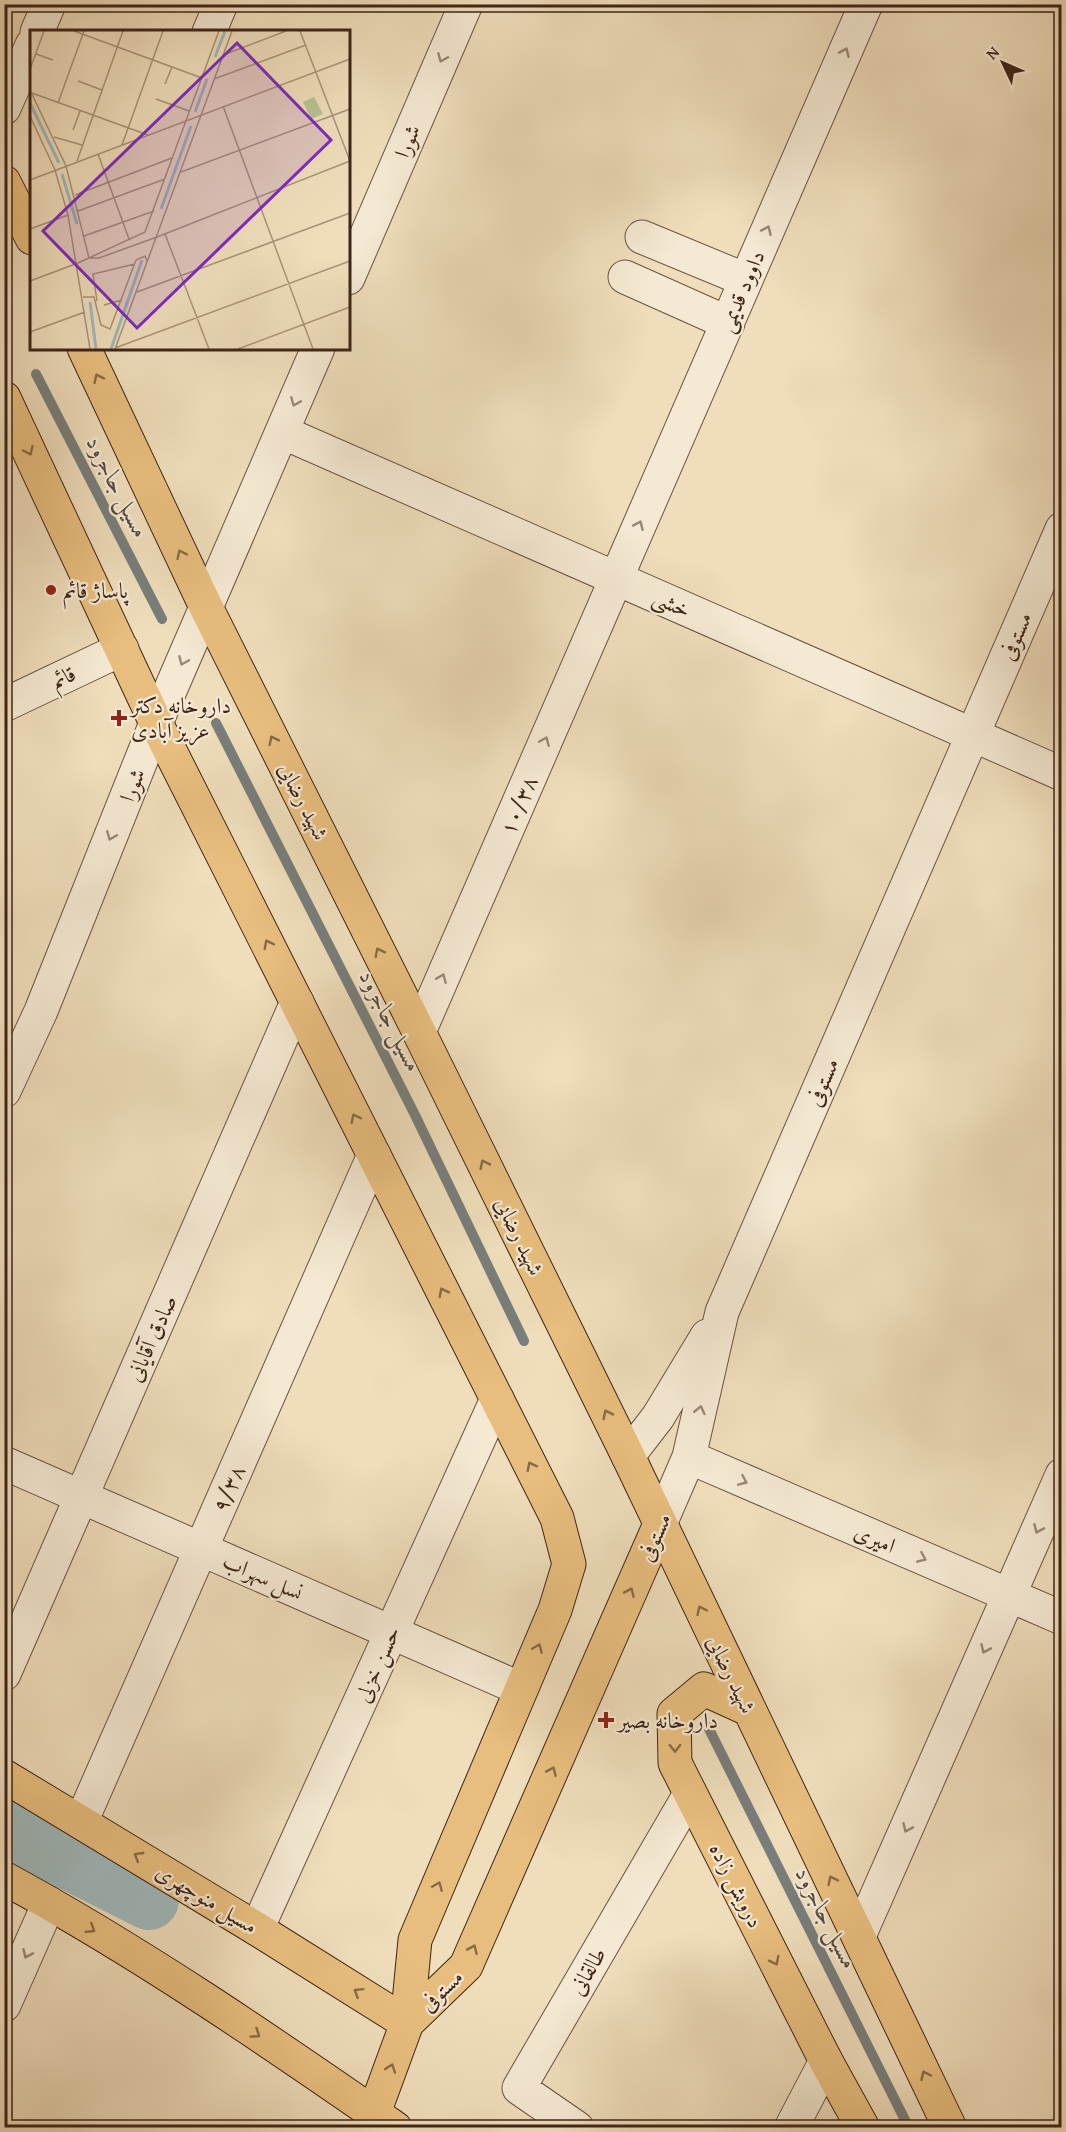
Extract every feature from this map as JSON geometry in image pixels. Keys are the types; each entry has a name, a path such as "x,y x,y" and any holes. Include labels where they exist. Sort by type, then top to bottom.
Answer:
{"main road":[{"path":"4,182 30,234"},
{"name":"شهید رضایی","path":"85,350 206,607 628,1456 950,2127"},
{"path":"4,398 156,723 497,1399"},
{"name":"مستوفی","path":"407,2023 415,1940 555,1610 569,1564 557,1518 497,1399"},
{"name":"مستوفی","path":"407,2023 466,1966 660,1524"},
{"name":"درویش زاده","path":"748,1709 704,1689 674,1714 675,1763 826,2061 862,2127"},
{"name":"مسیل منوچهری","path":"4,1776 407,2023"},
{"path":"4,1878 49,1903 209,2002 379,2123 407,2023"}],"street":[{"path":"38,30 49,4"},
{"path":"210,30 221,4"},
{"name":"شورا","path":"350,273 466,4"},
{"name":"داوود قدیمی","path":"616,578 866,4"},
{"path":"4,108 30,50"},
{"path":"642,237 746,280"},
{"path":"625,277 728,323"},
{"name":"شورا","path":"4,1091 41,1011 156,723 317,350"},
{"name":"خشی","path":"282,432 1062,774"},
{"name":"مستوفی","path":"660,1524 689,1457 722,1312 1062,529"},
{"name":"۱۰/۳۸","path":"419,1032 616,578"},
{"name":"قائم","path":"4,705 122,649"},
{"name":"صادق آقایانی","path":"4,1674 297,1002"},
{"path":"4,1029 41,1011"},
{"name":"۹/۳۸","path":"81,1822 374,1155"},
{"path":"628,1456 658,1417 722,1312"},
{"name":"حسن خزلی","path":"257,1929 497,1399"},
{"name":"امیری","path":"689,1457 1062,1618"},
{"name":"نسل سهراب","path":"4,1462 521,1689"},
{"path":"859,1936 1062,1475"},
{"name":"طالقانی","path":"578,2127 519,2088 690,1794"},
{"path":"4,2005 49,1903"},
{"path":"791,2127 826,2061"}],"waterway":[{"name":"مسیل جاجرود","path":"36,374 162,619"},
{"name":"مسیل جاجرود","path":"216,723 414,1113 524,1341"},
{"name":"مسیل جاجرود","path":"708,1727 909,2128"},
{"name":"مسیل منوچهری","path":"4,1827 149,1900"}],"place":[{"name":"پاساژ قائم","path":"51,590"},
{"name":"داروخانه دکتر عزیز آبادی","path":"119,718"},
{"name":"داروخانه بصیر","path":"606,1720"}]}
